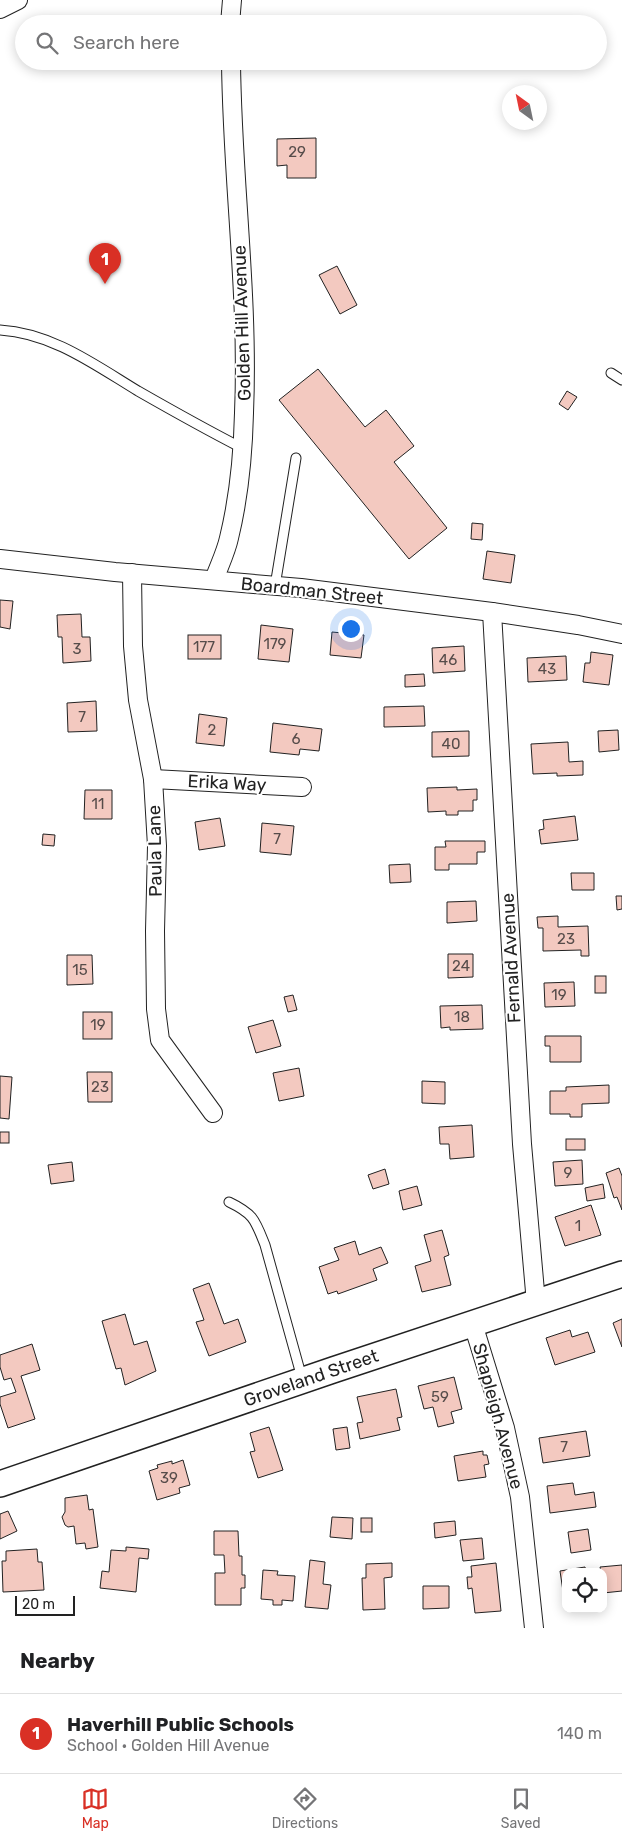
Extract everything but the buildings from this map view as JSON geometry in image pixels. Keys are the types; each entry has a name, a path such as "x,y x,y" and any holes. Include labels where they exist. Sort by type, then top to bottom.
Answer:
{"main road":[{"name":"Groveland Street","path":"0,1484 622,1274"}],"street":[{"path":"0,9 18,0"},
{"path":"231,15 232,0"},
{"name":"Golden Hill Avenue","path":"214,580 229,539 238,494 246,362 231,70"},
{"name":"Boardman Street","path":"0,559 275,586 492,612 618,630"},
{"name":"Paula Lane","path":"132,573 134,655 138,700 153,779 157,846 156,1009 160,1040 213,1113"},
{"name":"Fernald Avenue","path":"492,612 522,1144 536,1303"},
{"name":"Erika Way","path":"153,779 302,787"},
{"name":"Shapleigh Avenue","path":"473,1324 505,1428 520,1497 534,1628"}],"lane":[{"path":"0,330 18,331 40,337 70,350 194,424 242,448"},
{"path":"611,373 622,380"},
{"path":"275,586 296,458"},
{"path":"229,1202 247,1211 257,1225 265,1245 302,1381"}],"place":[{"name":"Haverhill Public Schools","path":"105,284"}]}
